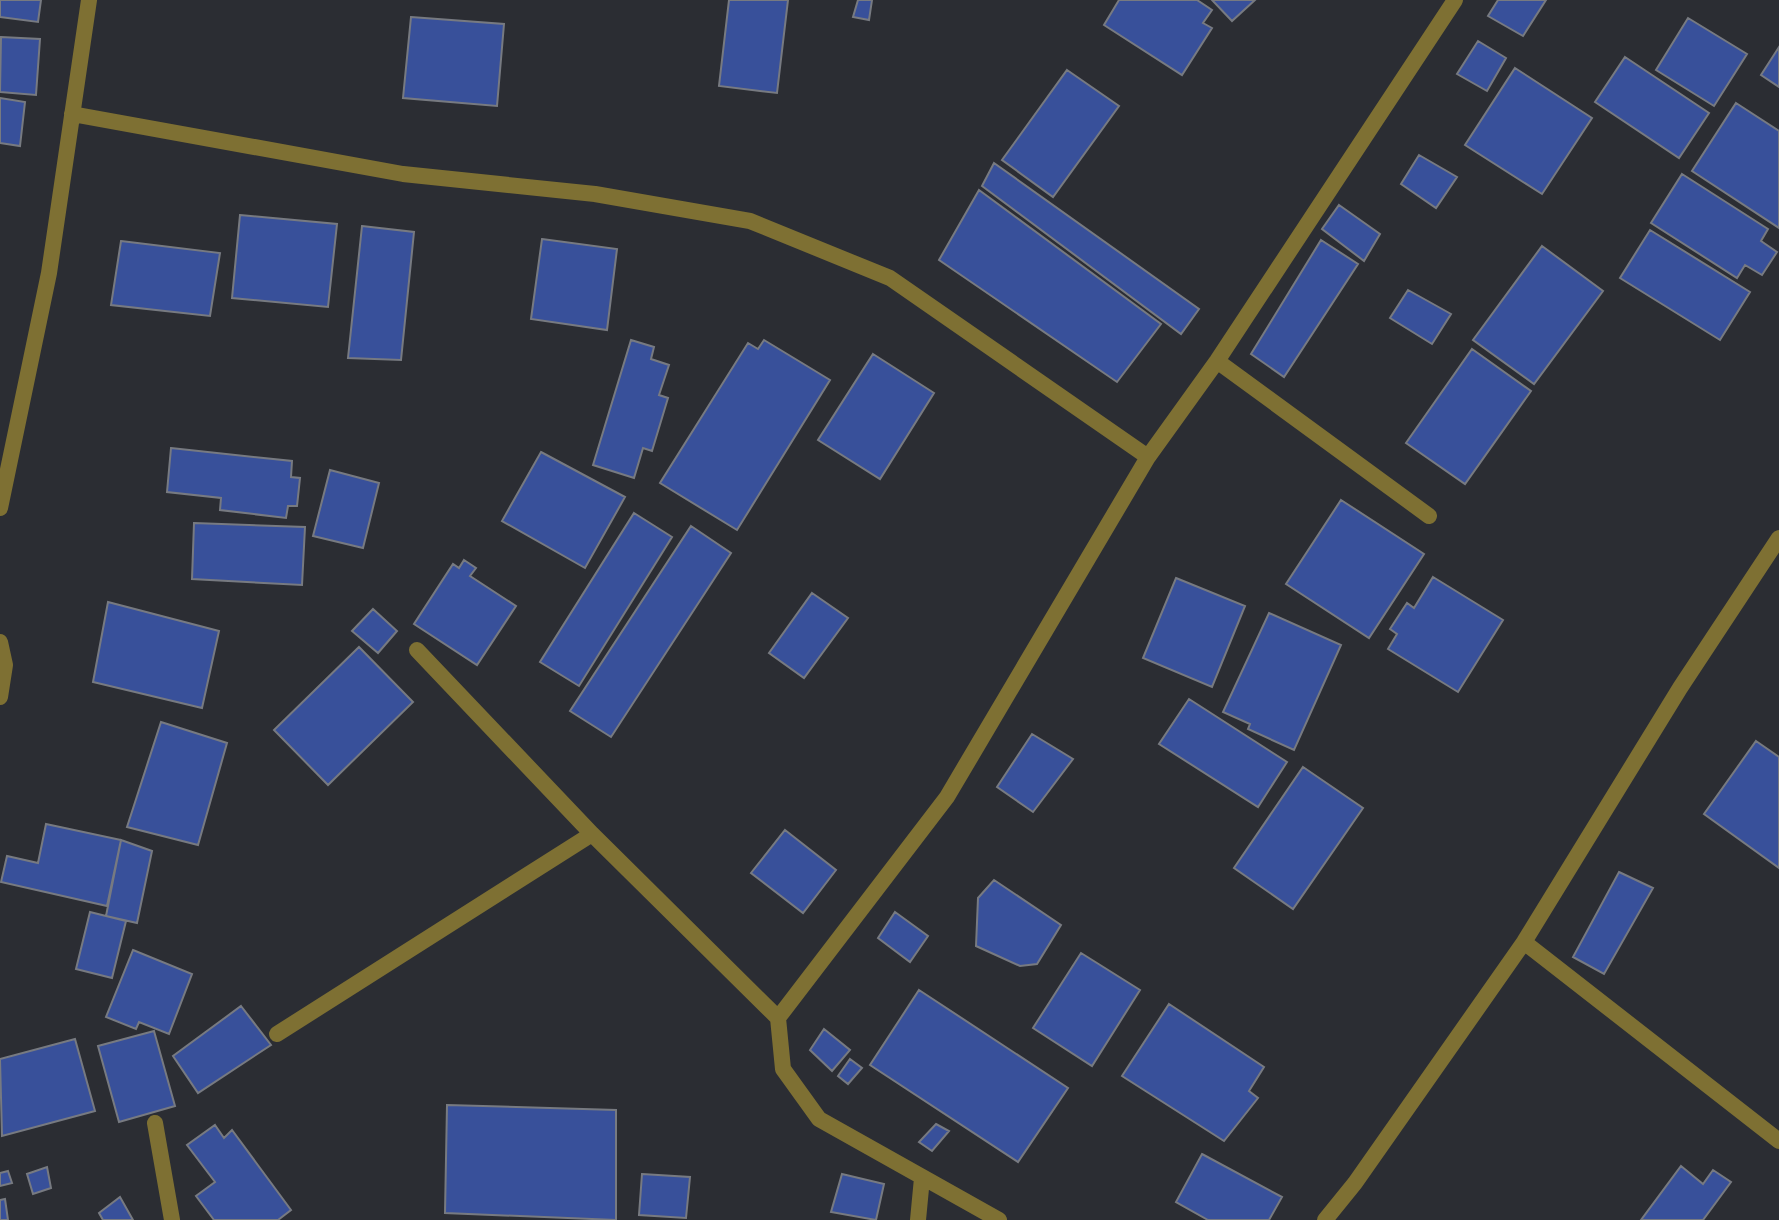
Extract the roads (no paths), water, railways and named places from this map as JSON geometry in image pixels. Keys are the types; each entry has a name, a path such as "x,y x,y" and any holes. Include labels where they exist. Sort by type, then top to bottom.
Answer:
{"street":[{"path":"0,508 49,273 89,0"},
{"path":"778,1018 947,797 1148,457 1217,361 1455,0"},
{"path":"72,114 403,174 595,194 750,221 890,278 1148,457"},
{"path":"1217,361 1429,516"},
{"path":"1325,1220 1355,1183 1524,942 1680,688 1779,538"},
{"path":"0,642 5,665 0,697"},
{"path":"417,650 592,834 778,1018 783,1069 819,1119 999,1220"},
{"path":"277,1034 592,834"},
{"path":"1524,942 1779,1141"},
{"path":"155,1123 172,1220"},
{"path":"918,1220 922,1178"}]}
